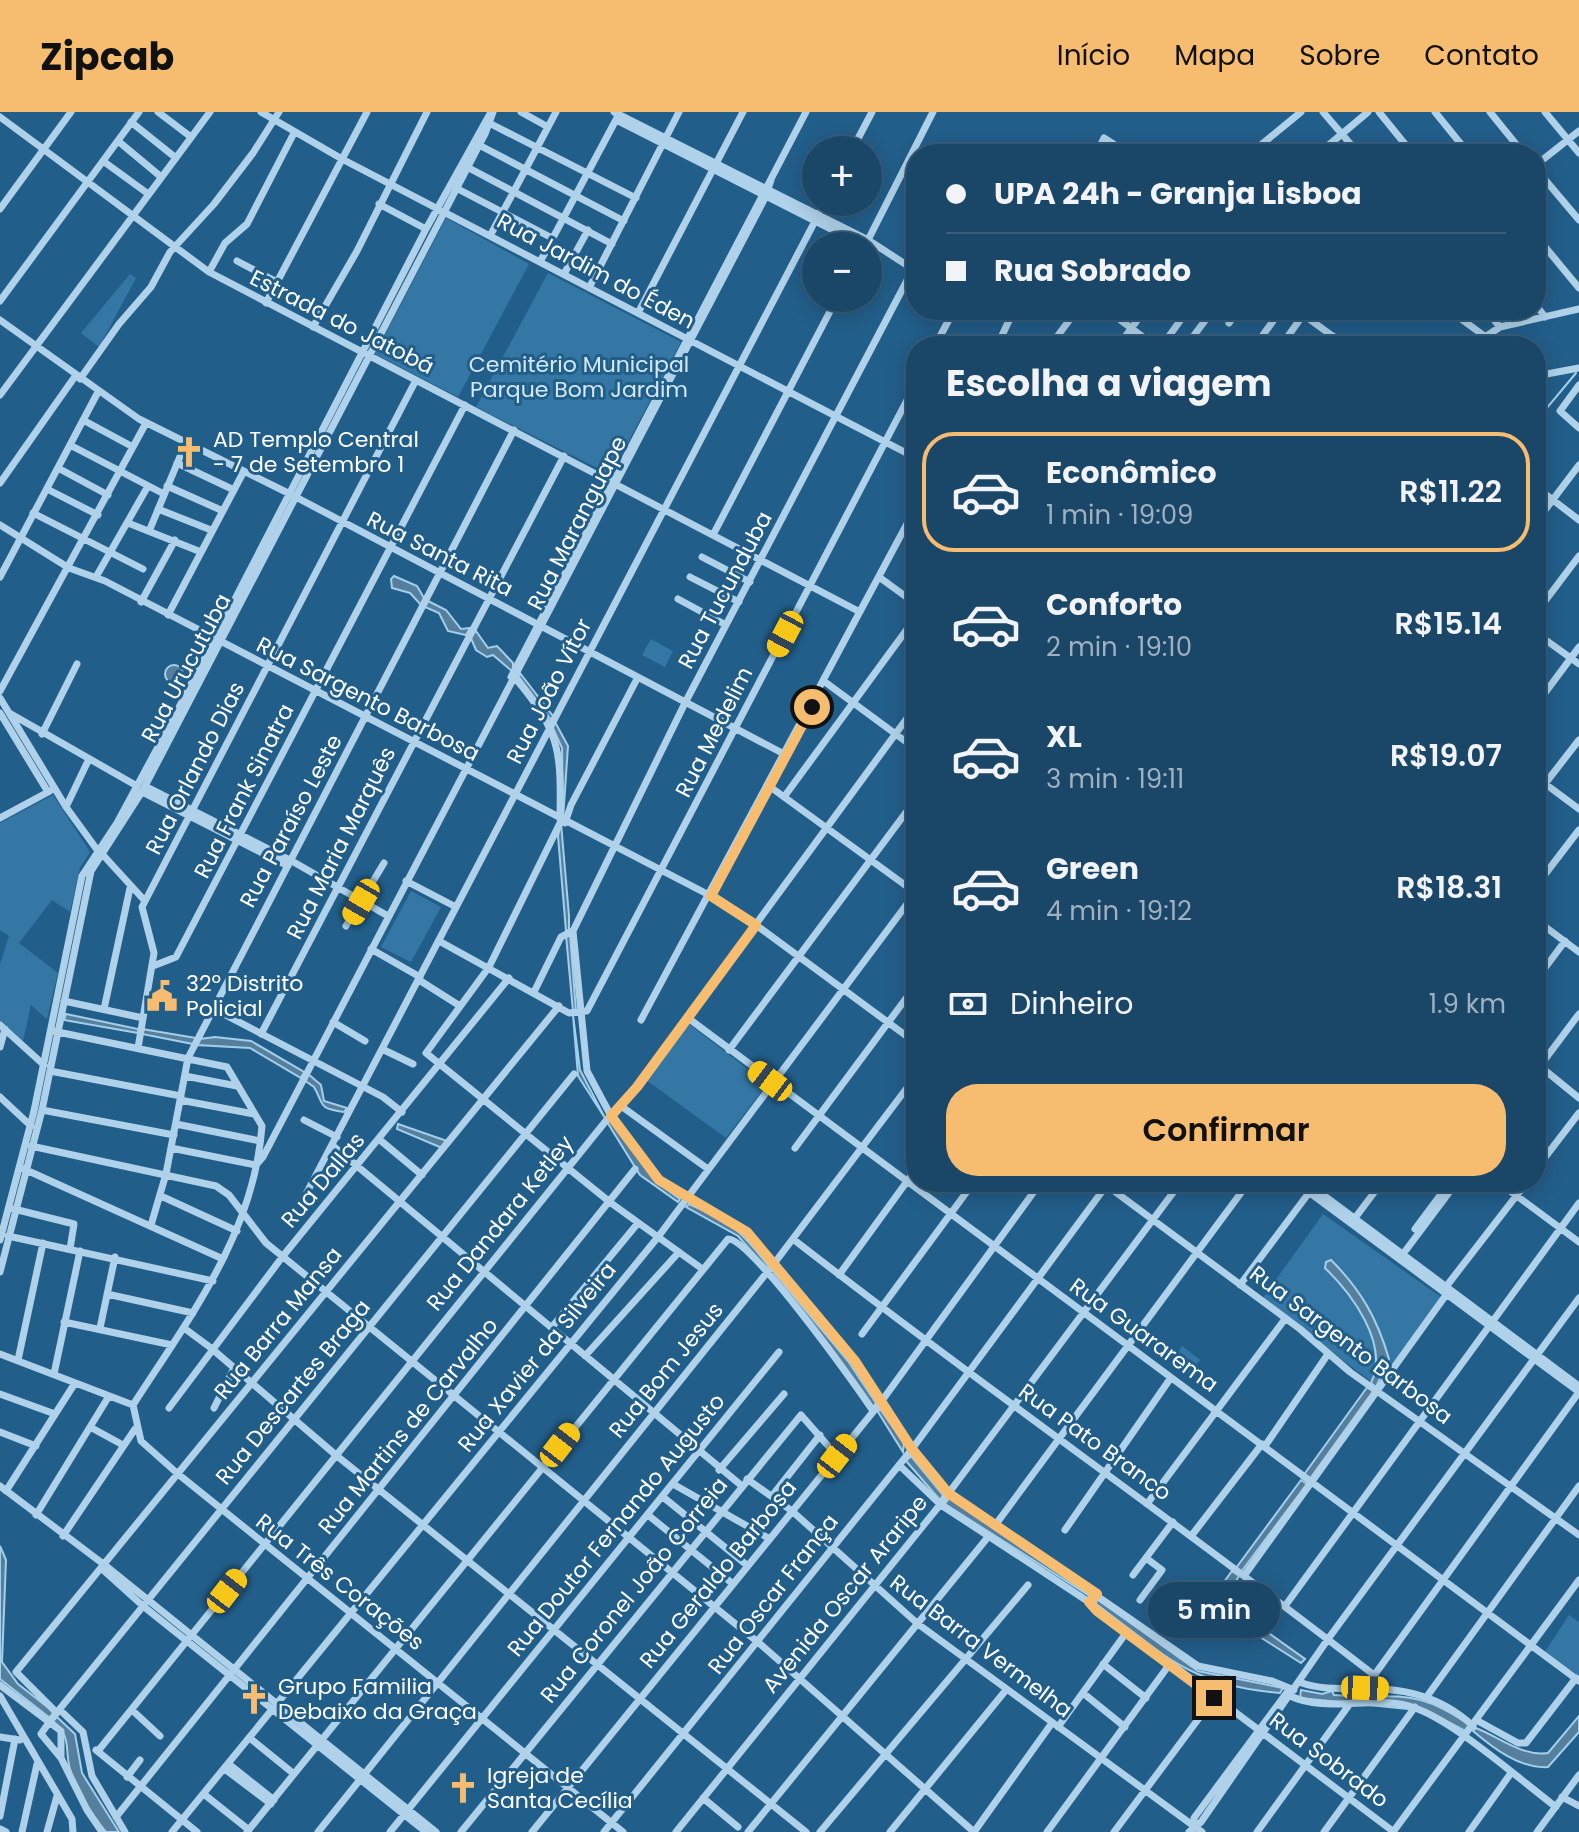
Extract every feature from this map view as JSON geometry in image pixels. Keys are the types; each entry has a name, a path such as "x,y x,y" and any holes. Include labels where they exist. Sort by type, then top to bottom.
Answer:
{"street":[{"path":"0,209 71,112"},
{"path":"0,301 139,112"},
{"path":"158,112 191,137"},
{"path":"0,395 207,116 195,112"},
{"name":"Rua Jardim do Éden","path":"261,112 342,159 906,452"},
{"path":"0,483 78,377 151,287 175,247 220,197 279,112"},
{"path":"266,303 367,112"},
{"path":"313,327 427,112"},
{"name":"Rua Urucutuba","path":"366,355 426,229 456,188 492,112"},
{"path":"521,112 548,127"},
{"path":"490,236 556,112"},
{"path":"589,288 679,112"},
{"path":"638,313 743,112"},
{"name":"Rua Maranguape","path":"256,1165 454,794 806,112"},
{"path":"859,136 872,112"},
{"path":"918,144 933,112"},
{"path":"1262,144 1301,112"},
{"path":"1323,112 1351,144"},
{"path":"1329,144 1368,112"},
{"path":"1379,112 1405,144"},
{"path":"1435,112 1461,144"},
{"path":"1490,112 1516,144"},
{"path":"1545,112 1579,153"},
{"path":"540,262 617,115 842,232"},
{"name":"Estrada do Jatobá","path":"2,117 209,272 860,612"},
{"path":"131,122 176,158"},
{"path":"488,122 636,198"},
{"name":"Rua Urucutuba","path":"55,1031 64,1001 80,901 91,871 141,788 488,122"},
{"path":"1546,159 1579,131"},
{"path":"209,272 225,243 247,224 294,133"},
{"path":"118,141 160,176"},
{"path":"479,145 624,221"},
{"path":"103,161 147,193"},
{"path":"467,167 612,244"},
{"path":"875,232 906,168"},
{"path":"1546,179 1579,220"},
{"path":"456,188 552,238"},
{"path":"379,204 426,229"},
{"name":"Rua João Vítor","path":"305,1196 818,216"},
{"path":"564,274 588,230"},
{"path":"1546,248 1579,288"},
{"path":"882,252 906,265"},
{"path":"237,261 277,282"},
{"name":"Rua Tucunduba","path":"534,992 568,933 685,703 906,287"},
{"path":"1546,317 1579,309"},
{"path":"713,535 830,312"},
{"name":"Rua Santa Rita","path":"0,320 146,423 293,496 786,755"},
{"path":"1002,336 1010,320"},
{"path":"1120,320 1141,336"},
{"path":"1125,336 1137,320"},
{"path":"1311,320 1333,336"},
{"path":"1462,320 1484,336"},
{"path":"1494,320 1500,327"},
{"path":"1486,336 1500,327 1532,320"},
{"path":"1547,372 1579,368"},
{"name":"Rua Orlando Dias","path":"145,901 416,380"},
{"path":"1579,385 1560,411 1579,428"},
{"path":"0,577 98,392"},
{"name":"Rua Medelim","path":"577,1013 662,871 906,402"},
{"name":"Rua Frank Sinatra","path":"153,966 176,957 465,405"},
{"path":"83,420 133,447"},
{"path":"0,691 85,540 146,423"},
{"name":"Rua Paraíso Leste","path":"151,1225 166,1174 188,1058 514,430"},
{"path":"150,529 186,442"},
{"path":"70,445 148,486 223,511"},
{"name":"Rua Maria Marquês","path":"261,1034 564,456"},
{"path":"177,463 234,490"},
{"path":"1546,508 1579,465"},
{"path":"58,468 108,495"},
{"path":"168,615 244,471"},
{"path":"96,577 148,486"},
{"path":"47,489 98,515"},
{"path":"1546,494 1579,520"},
{"path":"158,509 211,530"},
{"path":"33,513 143,569"},
{"path":"128,523 150,529 201,552"},
{"name":"Rua Sargento Barbosa","path":"0,525 69,568 96,577 711,896 756,925 906,1036"},
{"path":"641,1020 711,896 906,526"},
{"path":"141,602 175,540"},
{"path":"1546,600 1579,556"},
{"path":"702,557 750,582"},
{"path":"690,577 739,602"},
{"path":"879,577 906,597"},
{"path":"678,599 726,625"},
{"name":"Rua Maranguape","path":"466,770 516,679 540,627"},
{"path":"784,797 906,630"},
{"path":"1546,640 1579,664"},
{"path":"1546,692 1579,647"},
{"path":"42,734 77,664"},
{"path":"638,677 489,967 426,1051 611,1203 701,1268"},
{"path":"516,679 551,727 559,754 562,821"},
{"path":"825,682 906,741"},
{"path":"0,698 4,713 52,790 100,853 145,901 141,912 153,942 153,966 138,1048"},
{"path":"4,713 88,761 388,916"},
{"name":"Rua Dandara Ketley","path":"98,1751 621,1106 906,720"},
{"path":"1546,782 1579,740"},
{"path":"66,807 88,761"},
{"path":"769,786 906,888"},
{"path":"1546,786 1579,809"},
{"path":"0,818 52,790"},
{"path":"729,1050 906,813"},
{"path":"1546,873 1579,830"},
{"path":"346,926 384,863"},
{"path":"406,881 456,907"},
{"path":"104,1009 130,888"},
{"name":"Rua Xavier da Silveira","path":"172,1832 228,1768 658,1237 906,906"},
{"name":"Rua Urucutuba","path":"0,1272 4,1238 47,1068 78,914"},
{"path":"1546,927 1579,952"},
{"name":"Rua Sobrado","path":"568,933 588,1076 611,1116 659,1180 738,1224 771,1268 855,1361 912,1449 948,1493 1198,1666 1272,1681 1313,1704 1415,1707"},
{"path":"439,941 577,1013"},
{"path":"1546,967 1565,941"},
{"path":"371,949 460,1006"},
{"name":"Rua Dallas","path":"169,1408 283,1256 509,978"},
{"path":"795,1148 906,998"},
{"path":"64,1001 143,1018"},
{"name":"Rua Barra Mansa","path":"58,1711 16,1672 559,1006"},
{"path":"214,1009 363,1087 402,1112"},
{"path":"1546,1054 1579,1014"},
{"name":"Rua Guararema","path":"688,1018 906,1181"},
{"path":"333,1022 365,1041"},
{"path":"0,1047 2,1027"},
{"path":"2,1027 47,1068 254,1114"},
{"path":"55,1031 188,1058 230,1071 254,1114 260,1137 244,1217 213,1281 133,1405 135,1429 63,1536"},
{"path":"382,1049 413,1064"},
{"name":"Rua Urucutuba","path":"4,1238 31,1146 33,1128 42,1110 47,1068"},
{"path":"1546,1071 1579,1098"},
{"name":"Rua Descartes Braga","path":"61,1758 41,1734 50,1721 574,1074"},
{"path":"185,1076 237,1086"},
{"name":"Rua Bom Jesus","path":"318,1832 771,1268 906,1089"},
{"path":"0,1097 33,1128"},
{"path":"621,1106 708,1169"},
{"path":"42,1110 174,1135"},
{"path":"1546,1156 1579,1113"},
{"path":"304,1120 337,1137"},
{"path":"176,1124 260,1137 281,1122"},
{"path":"380,1140 422,1175"},
{"path":"31,1146 221,1188 244,1217 326,1293 759,1643 974,1832 1126,1633"},
{"name":"Rua Barra Vermelha","path":"333,1146 719,1470 772,1496 918,1624 1102,1759 1191,1829 1202,1832"},
{"path":"171,1148 256,1165"},
{"path":"24,1169 223,1259"},
{"name":"Rua Martins de Carvalho","path":"116,1817 611,1203 635,1169"},
{"path":"839,1275 906,1183"},
{"name":"Rua Guararema","path":"920,1192 1578,1680"},
{"path":"862,1334 966,1192"},
{"name":"Rua Geraldo Barbosa","path":"532,1832 881,1402 1034,1192"},
{"name":"Rua Oscar França","path":"604,1832 912,1449 1100,1192"},
{"name":"Rua Sargento Barbosa","path":"1117,1192 1328,1354 1579,1535"},
{"name":"Avenida Oscar Araripe","path":"676,1832 941,1505 1173,1192"},
{"path":"996,1524 1242,1192"},
{"path":"1240,1285 1307,1192"},
{"path":"1318,1192 1445,1291 1579,1386"},
{"path":"1353,1220 1374,1192"},
{"path":"1399,1255 1444,1192"},
{"path":"1440,1199 1447,1192"},
{"path":"1511,1192 1579,1242"},
{"path":"1244,1576 1445,1291 1519,1192"},
{"path":"161,1196 237,1231"},
{"path":"1285,1606 1489,1322 1579,1203"},
{"path":"14,1209 74,1224 70,1249"},
{"path":"552,1327 638,1223"},
{"path":"4,1238 115,1257 213,1281"},
{"path":"205,1795 248,1831 611,1378 728,1239 735,1238 771,1268 774,1284 846,1370 873,1411"},
{"name":"Rua Pato Branco","path":"793,1239 924,1340 1192,1535 1374,1675"},
{"path":"18,1360 43,1243"},
{"path":"54,1374 80,1251"},
{"path":"585,1356 679,1252"},
{"path":"100,1328 115,1257"},
{"path":"107,1294 193,1313"},
{"path":"1191,1829 1201,1822 1260,1731 1579,1298"},
{"path":"1147,1504 1285,1319"},
{"path":"64,1322 172,1345"},
{"path":"184,1328 337,1456 806,1832"},
{"name":"Rua Doutor Fernando Augusto","path":"390,1832 779,1352"},
{"path":"0,1354 133,1405"},
{"path":"1192,1535 1263,1445 1328,1354"},
{"path":"1365,1688 1579,1392 1535,1356"},
{"path":"214,1408 234,1368"},
{"path":"1065,1530 1170,1379"},
{"path":"75,1383 36,1446 3,1489 276,1709 436,1832"},
{"path":"0,1394 55,1414"},
{"path":"719,1470 784,1394"},
{"path":"36,1515 109,1396"},
{"name":"Rua Coronel João Correia","path":"461,1832 801,1415 837,1456"},
{"path":"90,1427 123,1445"},
{"name":"Rua Três Corações","path":"135,1429 141,1441 262,1545 395,1647 623,1832"},
{"path":"0,1432 36,1446"},
{"path":"772,1496 820,1435"},
{"name":"Rua Sobrado","path":"899,1465 941,1505 1089,1602 1393,1832"},
{"path":"673,1484 770,1539"},
{"path":"1428,1695 1579,1486"},
{"path":"663,1497 748,1566"},
{"path":"648,1515 733,1584"},
{"path":"1133,1575 1173,1522"},
{"path":"748,1832 988,1537"},
{"path":"1140,1600 1162,1570 1146,1558"},
{"path":"1393,1832 1465,1739 1579,1580"},
{"path":"820,1832 1028,1585"},
{"path":"1089,1602 1097,1594"},
{"path":"1103,1664 1146,1698"},
{"path":"1047,1832 1169,1665"},
{"path":"1300,1679 1321,1689 1365,1688 1428,1695 1518,1743 1526,1743 1578,1680"},
{"path":"0,1685 50,1721 62,1734 61,1758 87,1810 102,1832"},
{"path":"890,1832 1006,1690"},
{"path":"1083,1693 1125,1727"},
{"path":"0,1696 73,1825 87,1810"},
{"path":"1114,1832 1214,1698"},
{"path":"1257,1832 1349,1705"},
{"path":"1324,1832 1415,1707 1446,1724 1556,1807"},
{"path":"132,1710 160,1736"},
{"path":"58,1711 80,1727 88,1744 92,1776 125,1832"},
{"path":"0,1737 26,1740"},
{"path":"0,1816 15,1739"},
{"path":"251,1739 294,1774"},
{"path":"88,1744 197,1832"},
{"path":"127,1777 140,1760"},
{"path":"22,1832 37,1763"},
{"path":"228,1768 272,1802"},
{"path":"1469,1832 1511,1773"},
{"path":"1537,1832 1579,1775"},
{"path":"47,1832 57,1796"},
{"path":"1562,1797 1579,1806"},
{"path":"703,1798 738,1827"},
{"path":"407,1812 426,1832"},
{"path":"0,1829 6,1832"}],"green space":[{"name":"Cemitério Municipal Parque Bom Jardim","path":"446,218 529,264 458,397 375,354"},
{"name":"Cemitério Municipal Parque Bom Jardim","path":"548,273 681,342 611,475 476,407"},
{"path":"130,274 136,278 99,347 81,333"},
{"path":"651,639 673,651 665,667 642,655"},
{"path":"53,795 90,852 80,868 70,912 52,900 19,943 58,973 47,1019 31,1005 23,1041 0,1021 0,964 9,936 0,930 0,823"},
{"path":"411,891 441,907 411,962 381,947"},
{"path":"689,1024 767,1084 726,1138 646,1080"},
{"path":"1323,1214 1441,1297 1377,1386 1262,1299"},
{"path":"1182,1346 1200,1360 1189,1375 1171,1362"},
{"path":"1569,1615 1579,1622 1579,1678 1544,1653"}],"shaded area":[{"path":"394,576 417,586 424,598 421,605 410,593 392,588 391,579"},
{"path":"428,601 446,610 461,629 470,628 466,635 448,631 439,613 425,607"},
{"path":"476,631 488,648 497,646 513,663 513,672 493,655 487,657 476,650 470,636"},
{"path":"174,665 183,674 174,683 165,674"},
{"path":"520,673 553,716 551,720 519,677"},
{"path":"555,722 568,746 563,820 562,748 552,726"},
{"path":"561,823 569,916 569,930 566,931 558,836"},
{"path":"570,934 576,1011 573,1011 566,935"},
{"path":"66,1014 138,1029 138,1033 64,1020"},
{"path":"573,1015 580,1070 605,1118 578,1076"},
{"path":"142,1029 196,1038 193,1044 142,1034"},
{"path":"215,1037 251,1041 304,1072 301,1078 250,1048 197,1045 200,1039"},
{"path":"307,1073 321,1085 324,1101 347,1108 344,1112 323,1105 314,1087 304,1080"},
{"path":"610,1119 654,1180 680,1199 678,1202 640,1175 607,1122"},
{"path":"398,1124 447,1141 442,1148 397,1129"},
{"path":"689,1204 735,1229 769,1267 767,1269 738,1236 686,1207"},
{"path":"1331,1260 1359,1294 1384,1344 1389,1359 1376,1387 1371,1383 1376,1368 1372,1336 1356,1305 1325,1268 1326,1262"},
{"path":"772,1270 848,1361 876,1403 872,1408 769,1273"},
{"path":"1368,1386 1374,1390 1309,1480 1303,1476"},
{"path":"880,1409 904,1443 903,1452 878,1412"},
{"path":"911,1456 943,1495 940,1500 906,1461"},
{"path":"1301,1480 1307,1484 1241,1572 1236,1568"},
{"path":"949,1498 1089,1594 945,1504"},
{"path":"0,1546 6,1560 2,1662 18,1684 50,1709 54,1714 50,1718 0,1679"},
{"path":"1232,1571 1239,1576 1224,1601 1305,1659 1301,1663 1208,1604"},
{"path":"1097,1599 1198,1671 1283,1688 1280,1693 1223,1683 1180,1665 1096,1604"},
{"path":"1301,1690 1322,1694 1332,1691 1334,1695 1419,1699 1471,1726 1467,1732 1428,1711 1300,1698"},
{"path":"1579,1716 1579,1732 1548,1767 1517,1761 1473,1731 1476,1728 1529,1752 1548,1753"},
{"path":"57,1717 75,1734 82,1773 119,1832 106,1832 81,1795 69,1764 64,1734 53,1721"}],"waterway":[{"path":"1546,409 1576,373"}],"place":[{"name":"AD Templo Central - 7 de Setembro 1","path":"189,452"},
{"name":"32º Distrito Policial","path":"162,996"},
{"name":"Grupo Familia Debaixo da Graça","path":"254,1699"},
{"name":"Igreja de Santa Cecília","path":"463,1788"}],"route":[{"path":"812,707 711,896 756,925 637,1087 611,1116 659,1180 747,1232 855,1361 912,1449 948,1493 1097,1594 1089,1602 1097,1611 1214,1698"}]}
